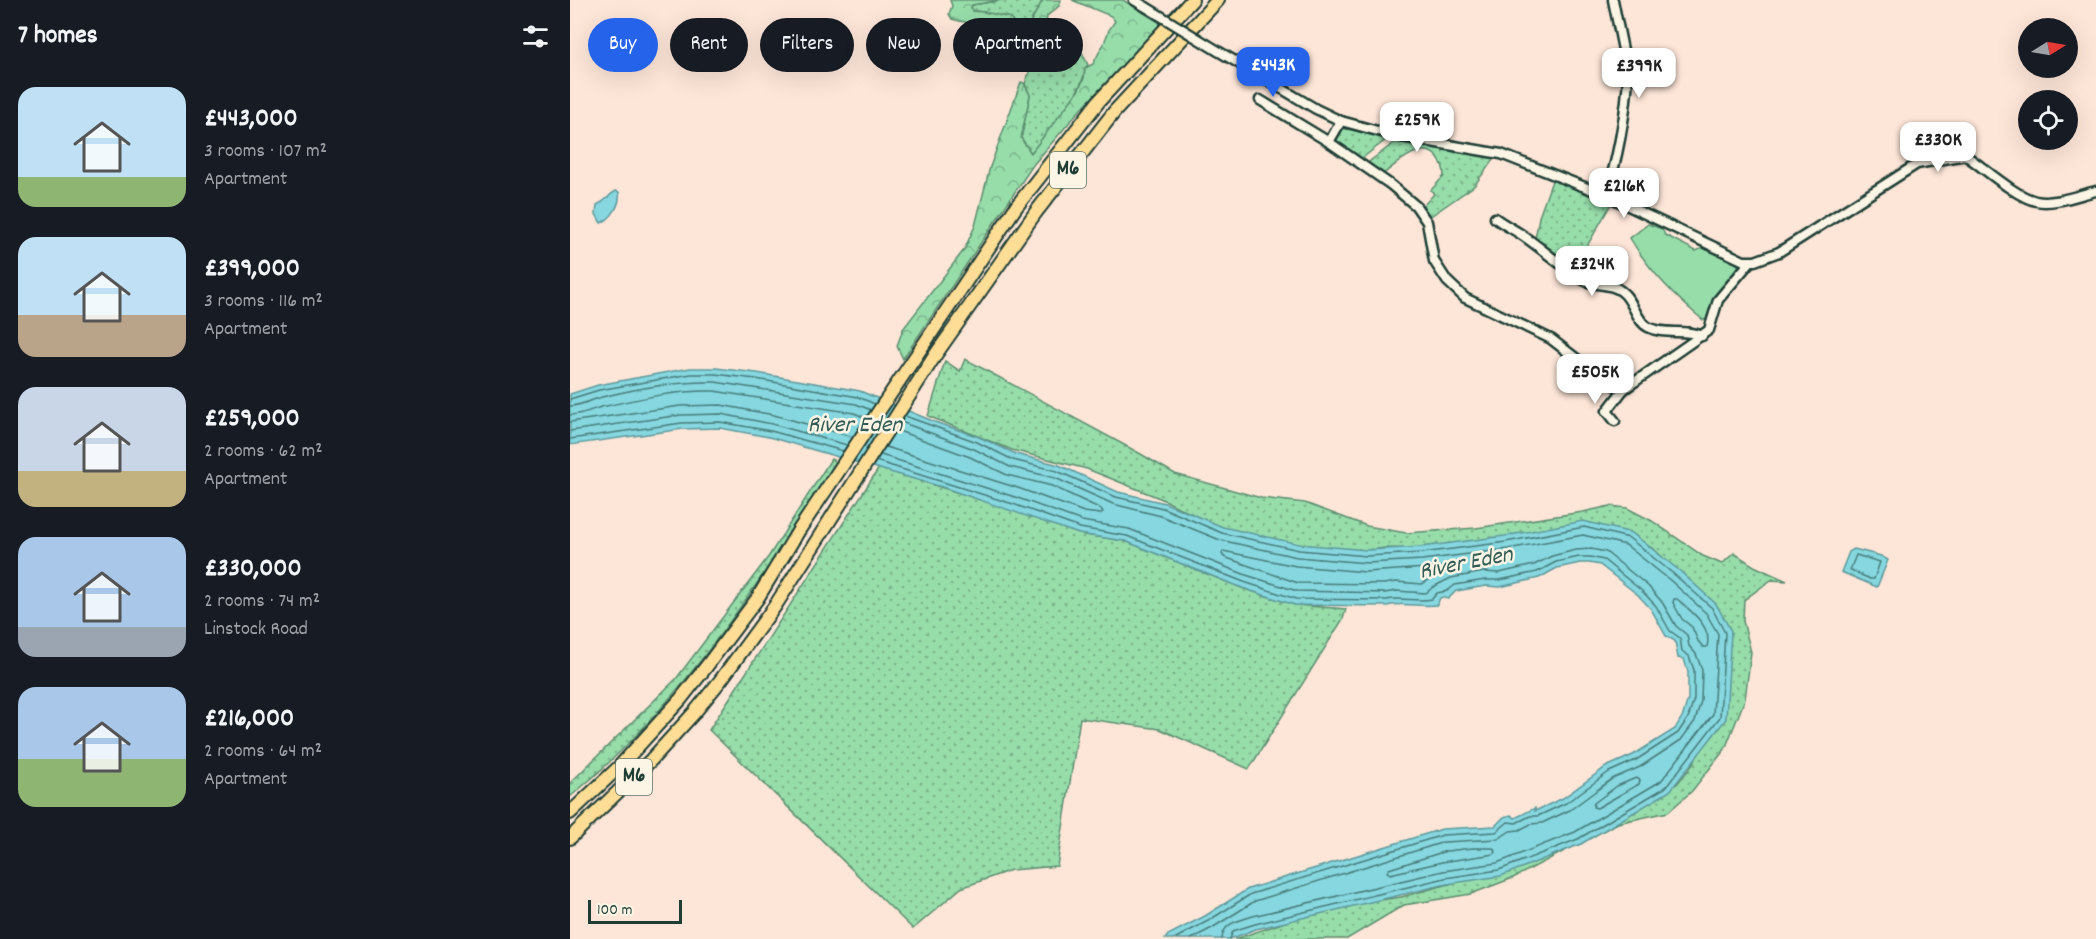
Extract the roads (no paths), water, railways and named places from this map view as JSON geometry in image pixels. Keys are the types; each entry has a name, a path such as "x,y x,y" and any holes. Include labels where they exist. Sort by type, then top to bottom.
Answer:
{"highway":[{"name":"M6","path":"570,813 619,767 706,668 757,599 799,531 919,350 1017,207 1099,101 1192,0"},
{"name":"M6","path":"570,838 651,760 720,681 775,606 936,354 1036,212 1115,111 1218,0"}],"street":[{"path":"1134,0 1316,109 1341,121 1396,136 1501,154 1605,195 1737,259 1750,262"},
{"path":"1605,195 1617,148 1628,86 1627,65 1612,0"},
{"path":"1260,100 1329,142 1391,185 1416,206 1427,222 1434,261 1447,281 1465,298 1551,339 1599,376 1623,390"},
{"path":"1329,142 1341,121"},
{"path":"1615,421 1607,411 1623,390 1709,330 1718,300 1750,262 1779,252 1917,164 1965,154 2022,195 2036,201 2049,202 2096,190"},
{"path":"1495,218 1518,232 1584,281 1611,286 1621,291 1629,299 1646,326 1657,330 1684,331 1702,336"}],"water":[{"path":"616,191 619,192 617,206 612,215 601,223 596,214 597,205"},
{"name":"River Eden","path":"690,368 716,368 757,373 860,391 935,422 979,437 1016,454 1059,465 1118,492 1165,503 1223,527 1299,544 1367,550 1421,547 1505,536 1583,521 1632,533 1680,571 1716,604 1731,631 1726,719 1670,791 1581,844 1501,876 1447,884 1256,929 1230,939 1165,939 1168,935 1205,916 1248,889 1442,829 1495,826 1504,817 1511,815 1515,818 1563,798 1606,767 1633,755 1675,729 1688,699 1688,672 1684,659 1678,658 1675,641 1666,636 1651,609 1638,595 1600,565 1589,563 1557,568 1539,578 1500,587 1486,586 1456,591 1448,599 1440,598 1437,605 1295,605 1242,588 1125,541 1079,534 942,487 769,437 720,428 683,429 570,445 570,394 598,385"},
{"path":"1854,549 1888,560 1877,587 1841,572 1849,552"}]}
